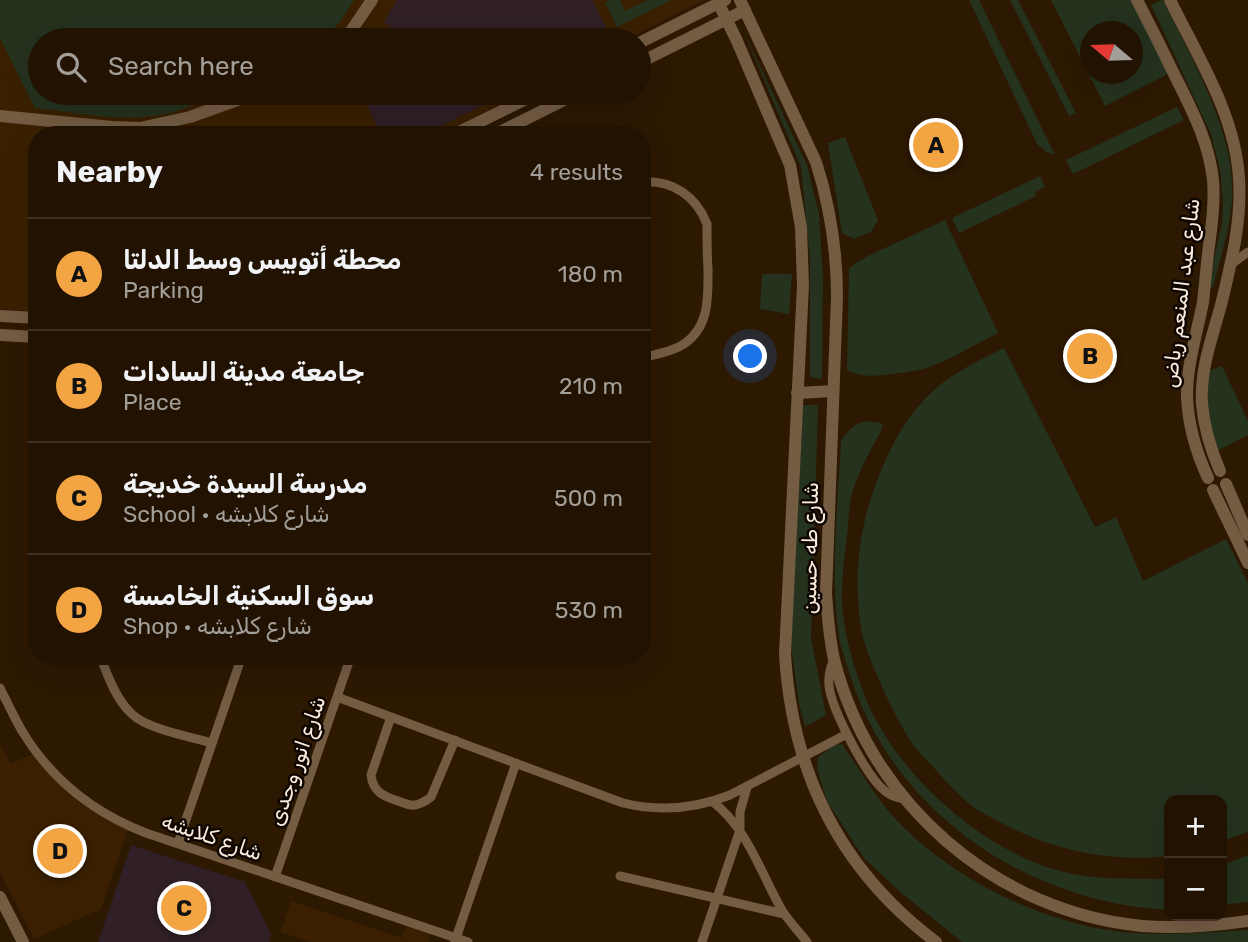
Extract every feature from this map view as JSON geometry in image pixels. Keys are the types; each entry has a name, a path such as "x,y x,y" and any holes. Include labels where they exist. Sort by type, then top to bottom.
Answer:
{"main road":[{"path":"353,28 372,0"},
{"name":"شارع عبد المنعم رياض","path":"1137,0 1194,113 1210,162 1213,216 1203,301 1189,370 1188,411 1194,443 1248,535"},
{"name":"شارع عبد المنعم رياض","path":"1170,0 1221,105 1234,142 1240,180 1242,236 1230,265 1206,358 1202,389 1207,436 1220,471"},
{"path":"651,37 720,1"},
{"name":"شارع طه حسين","path":"720,1 790,165 801,228 803,265 785,654 790,703 803,757 829,820 855,862 887,899 936,942"},
{"path":"651,57 726,19 743,5"},
{"name":"شارع طه حسين","path":"743,5 807,140 829,207 837,274 826,594 834,659 842,687 860,730 883,770 928,824 963,856 1004,882 1047,903 1093,917 1140,925 1189,927 1248,920"},
{"path":"149,126 190,117 224,105"},
{"path":"471,126 514,105"},
{"path":"512,126 554,105"},
{"path":"0,116 102,126"},
{"path":"1203,301 1221,305"},
{"path":"0,316 28,318"},
{"path":"0,335 28,337"},
{"path":"797,393 833,391"},
{"name":"شارع عبد المنعم رياض","path":"1216,484 1248,563"},
{"path":"0,897 23,942"}],"street":[{"path":"651,182 662,183 679,190 693,201 704,216 707,225 708,299 705,317 691,339 676,349 651,356"},
{"path":"1230,265 1248,253"},
{"path":"834,659 829,685 847,734 882,788 892,796 905,799"},
{"path":"104,665 116,691 133,715 148,724 212,743"},
{"path":"178,843 239,665"},
{"name":"شارع انور وجدى","path":"275,877 348,665"},
{"name":"شارع كلابشه","path":"0,688 35,751 51,770 75,793 114,819 455,940 468,942"},
{"path":"337,697 636,806 678,808 713,802 847,734"},
{"path":"391,717 371,775 372,783 382,796 408,805 416,805 431,797 455,740"},
{"path":"455,940 516,763"},
{"path":"702,942 740,830 741,803 747,787"},
{"path":"713,802 740,830 785,914 807,942"},
{"path":"620,876 785,914"}],"shaded area":[{"path":"0,0 704,0 649,28 28,28 28,105 498,105 457,126 28,126 28,311 0,309"},
{"path":"397,0 592,0 607,28 390,28 384,22"},
{"path":"367,105 483,105 440,126 377,126"},
{"path":"0,745 11,764 34,753 83,805 128,830 101,909 34,939 0,872"},
{"path":"131,845 245,882 271,934 269,942 98,942"},
{"path":"291,901 402,938 407,925 431,933 428,942 311,942 281,932"}],"green space":[{"path":"0,0 354,0 334,28 28,28 28,94 0,38"},
{"path":"620,0 625,11 648,0 672,0 617,27 605,2"},
{"path":"969,0 979,0 1055,155 1046,152 1037,144"},
{"path":"1010,0 1018,0 1076,113 1069,116"},
{"path":"1051,0 1133,0 1143,21 1080,21 1080,57"},
{"path":"1161,0 1210,98 1220,124 1232,176 1232,202 1227,234 1213,287 1208,286 1222,223 1220,170 1211,134 1151,5"},
{"path":"1143,21 1168,74 1105,106 1094,84 1143,84"},
{"path":"742,28 807,165 819,214 823,279 822,379 810,377 810,260 801,167"},
{"path":"34,105 192,105 160,115 124,118 35,108"},
{"path":"1177,107 1184,120 1073,174 1066,160"},
{"path":"845,137 878,220 871,232 854,239 842,233 828,143"},
{"path":"1040,176 1045,187 1035,192 1036,196 959,233 952,218"},
{"path":"945,220 998,333 923,369 870,376 847,370 849,269 870,255"},
{"path":"762,274 792,274 789,314 760,309"},
{"path":"1004,348 1095,527 1116,517 1143,581 1226,539 1248,583 1248,832 1227,839 1227,795 1164,795 1164,856 1102,856 1058,846 1016,830 968,803 914,746 904,730 884,691 863,639 858,604 862,536 880,472 909,418 929,395 971,365"},
{"path":"1222,366 1248,421 1248,435 1217,451 1208,422 1208,371"},
{"path":"803,405 818,405 811,638 826,715 805,727 791,645"},
{"path":"867,421 881,423 883,426 861,470 851,499 842,600 853,661 868,704 880,727 912,772 932,793 954,813 1002,847 1067,873 1111,878 1164,879 1164,909 1117,904 1066,890 1018,869 974,842 934,809 900,771 872,727 851,678 840,642 835,593 841,441 858,424"},
{"path":"842,744 884,806 913,836 964,875 993,891 1054,917 1085,926 1148,934 1248,930 1248,942 962,942 899,891 864,858 827,801 817,768 818,757 834,745"},
{"path":"1248,855 1248,902 1227,904 1227,863"}],"place":[{"name":"محطة أتوبيس وسط الدلتا","path":"936,145"},
{"name":"جامعة مدينة السادات","path":"1090,356"},
{"name":"سوق السكنية الخامسة","path":"60,851"},
{"name":"مدرسة السيدة خديجة","path":"184,908"}]}
